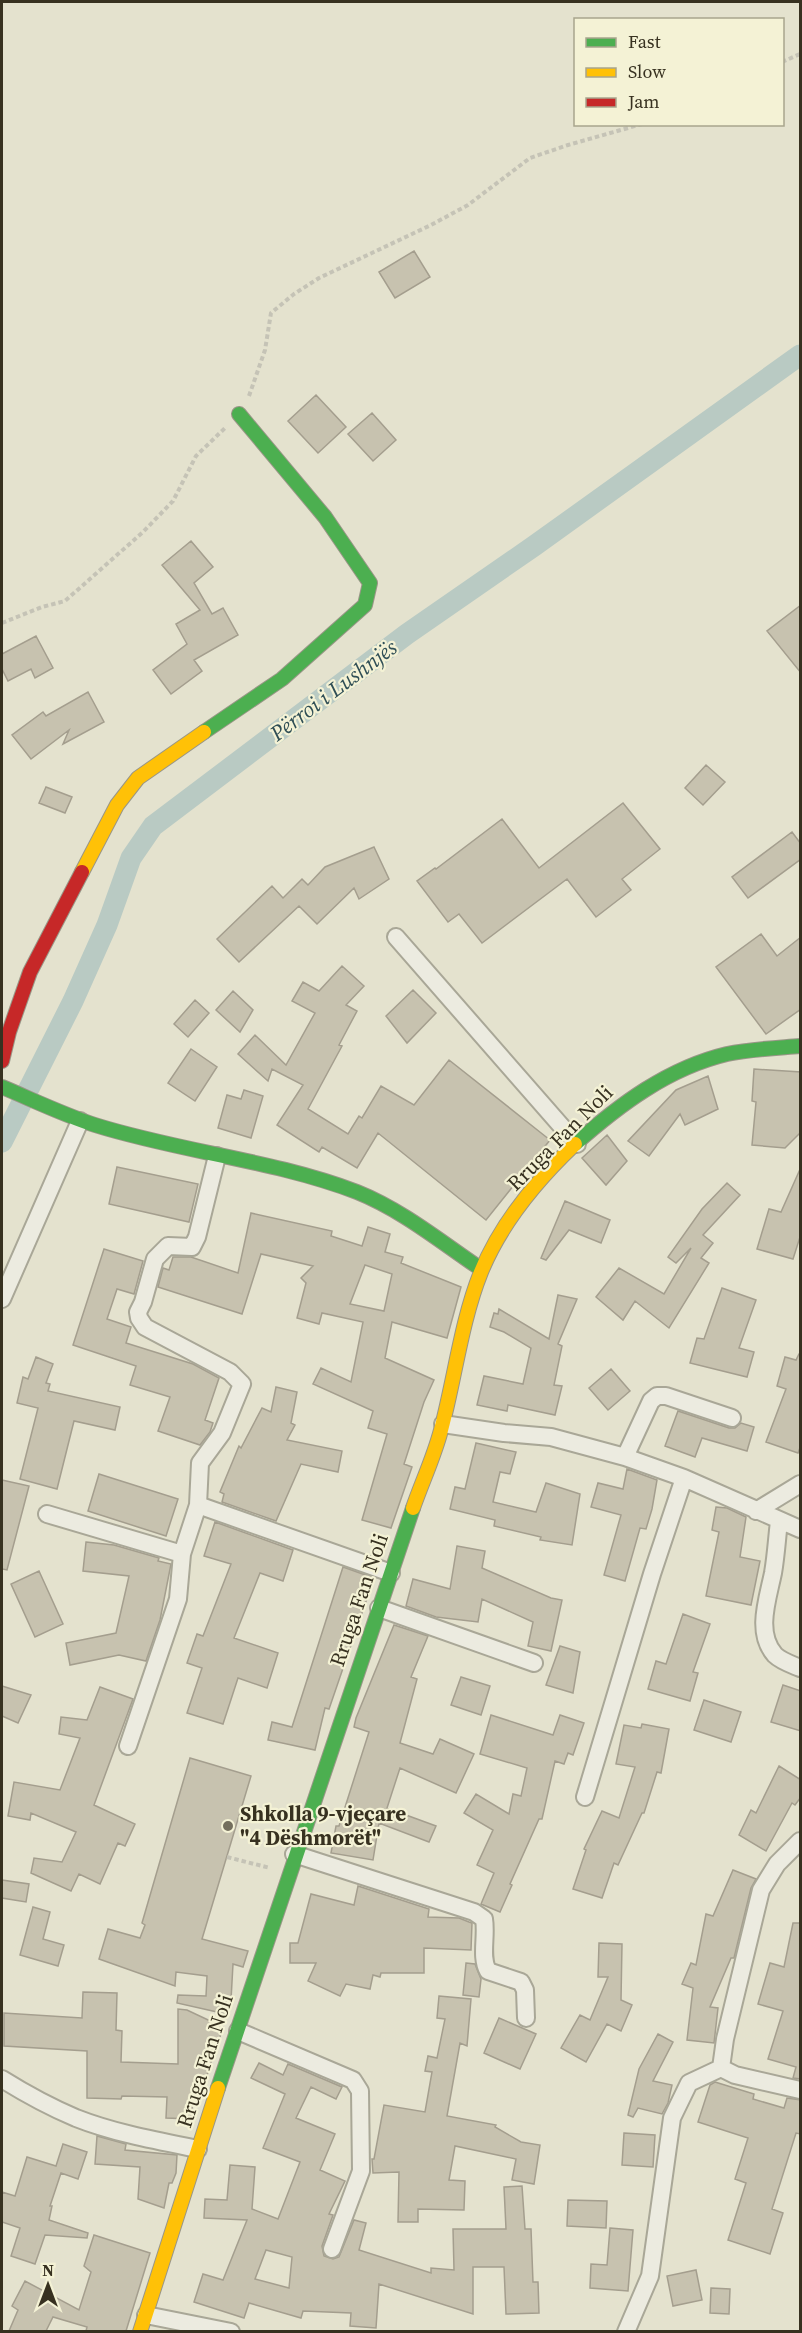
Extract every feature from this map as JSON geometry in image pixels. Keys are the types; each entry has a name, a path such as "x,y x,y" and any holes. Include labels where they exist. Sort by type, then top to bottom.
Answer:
{"main road":[{"path":"2,1061 9,1032 30,972 128,788 138,778 282,679 364,605 370,583 351,552 302,487 238,414"},
{"name":"Rruga Fan Noli","path":"140,2331 294,1854 443,1424 466,1312 481,1269 506,1225 551,1170 630,1098 662,1078 725,1054 801,1046"},
{"path":"2,1087 80,1121 290,1172 356,1192 408,1219 481,1269"}],"street":[{"path":"396,937 577,1144"},
{"path":"2,1299 80,1121"},
{"path":"128,1746 178,1599 182,1554 198,1505 200,1463 222,1433 242,1384 230,1372 145,1326 138,1312 155,1259 168,1246 192,1247 197,1237 217,1156"},
{"path":"625,1458 651,1401 657,1396 666,1396 732,1418"},
{"path":"443,1424 551,1437 625,1458 684,1478 801,1529"},
{"path":"585,1797 652,1574 684,1478"},
{"path":"756,1511 801,1484"},
{"path":"198,1505 391,1573"},
{"path":"47,1514 182,1554"},
{"path":"779,1521 773,1572 764,1607 766,1632 768,1642 776,1656 801,1668"},
{"path":"379,1608 534,1663"},
{"path":"721,2068 725,2039 761,1890 777,1864 800,1842"},
{"path":"294,1854 474,1912 484,1919 487,1933 484,1963 488,1971 521,1982 525,1990 526,2018"},
{"path":"238,2031 353,2080 360,2091 361,2171 332,2250"},
{"path":"721,2068 735,2075 801,2090"},
{"path":"626,2331 650,2276 672,2118 689,2083 721,2068"},
{"path":"2,2079 36,2100 78,2119 198,2149"},
{"path":"146,2315 231,2331"}],"path":[{"path":"784,62 801,54"},
{"path":"2,623 42,606 65,601 143,532 173,501 196,456 238,414 256,380 266,350 271,313 294,294 319,278 459,210 530,158 635,126"},
{"path":"227,1857 288,1874"}],"building":[{"path":"414,251 430,277 395,298 379,272"},
{"path":"316,395 346,427 318,453 288,421"},
{"path":"372,413 396,440 373,461 348,434"},
{"path":"191,541 213,567 194,583 212,614 223,608 238,635 194,660 202,671 171,694 153,670 187,644 176,624 200,610 162,565"},
{"path":"801,605 801,673 767,631"},
{"path":"36,636 53,668 35,678 31,669 8,681 2,669 2,654"},
{"path":"88,692 104,722 63,744 69,730 31,759 12,735 43,712 46,716"},
{"path":"706,765 725,782 703,805 685,788"},
{"path":"46,787 72,797 65,813 39,803"},
{"path":"623,803 660,849 622,879 631,890 596,917 567,879 482,943 459,914 448,922 417,881 502,819 539,868"},
{"path":"792,832 801,844 801,859 748,898 732,877"},
{"path":"374,847 389,879 359,899 354,888 317,924 299,906 239,962 217,939 272,886 283,898 302,879 308,885 325,867"},
{"path":"761,934 777,956 801,937 801,1009 766,1034 716,967"},
{"path":"342,966 364,986 346,1005 357,1011 339,1045 342,1046 308,1109 348,1134 359,1116 362,1118 381,1086 414,1105 449,1060 550,1140 486,1220 378,1133 357,1168 322,1147 319,1152 277,1125 303,1085 272,1069 268,1081 238,1054 255,1035 286,1065 315,1013 292,1001 303,982 319,991"},
{"path":"413,990 436,1013 407,1043 386,1016"},
{"path":"233,991 253,1010 240,1032 216,1010"},
{"path":"195,1000 209,1013 188,1037 174,1024"},
{"path":"191,1049 217,1067 195,1101 168,1083"},
{"path":"754,1069 801,1072 801,1132 785,1148 752,1145 756,1102 752,1101"},
{"path":"708,1076 718,1109 685,1125 680,1114 649,1156 628,1141 676,1090"},
{"path":"244,1090 263,1096 251,1138 218,1128 227,1095 241,1099"},
{"path":"607,1135 627,1161 606,1185 582,1158"},
{"path":"117,1167 198,1184 189,1222 109,1204"},
{"path":"801,1167 801,1234 793,1259 757,1249 769,1209 781,1212"},
{"path":"727,1183 740,1195 703,1235 713,1243 701,1258 709,1263 669,1328 635,1301 623,1320 596,1297 619,1268 664,1294 691,1248 676,1263 668,1257 702,1209"},
{"path":"565,1201 610,1220 601,1243 569,1230 546,1260 541,1258"},
{"path":"251,1213 332,1231 331,1236 362,1246 368,1227 390,1234 385,1252 403,1257 401,1263 461,1287 447,1338 392,1322 385,1358 434,1380 424,1402 404,1464 412,1467 391,1528 362,1520 387,1434 368,1428 373,1411 313,1384 321,1368 351,1382 363,1322 322,1313 319,1324 297,1318 306,1283 301,1278 313,1266 261,1254 242,1314 158,1287 163,1268 169,1270 173,1257 191,1257 238,1273","holes":["365,1265 392,1274 384,1311 350,1304"]},
{"path":"104,1249 143,1261 134,1294 117,1289 107,1319 131,1327 126,1343 193,1364 219,1378 205,1420 213,1423 210,1432 200,1445 158,1431 170,1397 130,1385 136,1366 73,1345"},
{"path":"722,1288 756,1300 739,1348 754,1352 747,1377 690,1363 697,1338 704,1339"},
{"path":"558,1295 577,1299 558,1344 562,1346 554,1385 562,1386 555,1415 508,1405 507,1411 477,1405 484,1376 523,1384 531,1348 504,1332 490,1327 494,1313 498,1314 499,1309 549,1339"},
{"path":"801,1354 801,1445 798,1453 766,1442 786,1389 777,1386 785,1357 796,1360"},
{"path":"36,1357 53,1364 46,1383 50,1384 48,1391 120,1407 115,1430 74,1421 57,1489 20,1479 38,1408 17,1403 23,1377 28,1379"},
{"path":"611,1369 630,1391 608,1410 589,1388"},
{"path":"276,1387 297,1392 291,1423 295,1425 287,1440 342,1451 338,1472 301,1464 276,1521 222,1502 224,1494 220,1492 239,1446 241,1448 262,1408 271,1412"},
{"path":"678,1411 729,1428 735,1428 741,1423 754,1427 747,1451 702,1438 695,1457 665,1446"},
{"path":"476,1443 516,1452 510,1474 500,1472 493,1502 536,1512 546,1483 580,1494 572,1545 540,1540 541,1537 494,1526 495,1520 450,1509 455,1487 465,1489"},
{"path":"627,1469 657,1480 646,1529 640,1528 625,1581 604,1575 621,1515 591,1507 598,1483 623,1489"},
{"path":"99,1474 178,1499 166,1536 88,1511"},
{"path":"2,1480 29,1486 7,1570 2,1569"},
{"path":"716,1507 727,1508 746,1517 740,1557 760,1561 751,1605 706,1596 719,1532 712,1530"},
{"path":"215,1522 293,1550 283,1581 260,1573 234,1638 278,1653 267,1688 238,1678 223,1724 187,1713 202,1668 187,1663 197,1634 203,1636 231,1564 204,1556"},
{"path":"86,1542 114,1545 159,1558 158,1561 171,1564 160,1620 146,1661 119,1655 70,1665 66,1643 116,1633 129,1576 83,1571"},
{"path":"457,1546 485,1551 482,1568 551,1598 562,1600 551,1651 528,1646 533,1622 482,1599 478,1622 436,1617 406,1606 413,1579 450,1589"},
{"path":"343,1567 374,1578 329,1709 325,1708 315,1750 268,1740 272,1722 292,1727"},
{"path":"39,1571 63,1624 35,1637 11,1584"},
{"path":"683,1614 710,1624 693,1672 698,1673 690,1701 648,1689 656,1661 666,1664"},
{"path":"394,1625 428,1636 411,1677 417,1679 400,1743 433,1754 440,1739 474,1754 456,1793 400,1768 387,1808 436,1826 429,1842 379,1823 373,1860 331,1853 336,1826 339,1826 369,1732 354,1727 356,1718"},
{"path":"560,1646 580,1652 573,1693 546,1685"},
{"path":"461,1677 490,1686 481,1715 451,1705"},
{"path":"783,1685 801,1691 801,1731 771,1722"},
{"path":"2,1686 31,1695 18,1723 2,1716"},
{"path":"100,1687 133,1699 94,1805 135,1824 125,1846 118,1843 100,1884 79,1874 71,1891 31,1873 34,1858 62,1862 76,1832 31,1813 30,1820 8,1816 14,1782 60,1790 80,1738 59,1734 61,1717 87,1720"},
{"path":"704,1700 741,1712 731,1742 694,1730"},
{"path":"491,1715 553,1735 560,1715 584,1723 573,1755 568,1753 564,1764 555,1761 542,1819 539,1819 500,1912 481,1904 494,1873 477,1865 493,1830 464,1813 476,1794 509,1814 513,1794 521,1796 527,1768 480,1754"},
{"path":"642,1724 669,1729 661,1773 657,1772 644,1813 618,1865 614,1863 602,1898 573,1889 586,1850 584,1849 602,1811 619,1818 635,1767 616,1764 624,1725 641,1728"},
{"path":"190,1758 251,1776 202,1939 248,1951 243,1967 233,1964 231,2000 226,1999 226,2014 177,2003 178,1995 206,1996 207,1976 176,1972 175,1986 99,1959 108,1929 140,1938 145,1925 142,1923"},
{"path":"779,1766 801,1780 801,1797 795,1805 792,1803 766,1851 739,1835 751,1810 756,1813"},
{"path":"733,1870 756,1879 751,1888 734,1958 731,1958 710,2007 718,2008 714,2043 687,2040 693,1988 682,1984 691,1963 696,1965 706,1914 713,1916"},
{"path":"2,1880 29,1884 26,1902 2,1898"},
{"path":"358,1886 429,1909 428,1917 459,1918 472,1923 471,1950 424,1948 424,1973 381,1973 380,1977 373,1975 370,1989 346,1984 340,1996 308,1981 316,1963 290,1963 290,1943 298,1943 311,1894 354,1905"},
{"path":"33,1907 50,1912 43,1939 64,1945 58,1966 20,1955"},
{"path":"793,1923 801,1923 801,2079 793,2078 796,2067 768,2059 783,2011 758,2004 770,1963 784,1967"},
{"path":"599,1943 622,1944 621,2000 632,2005 621,2031 607,2024 586,2062 561,2048 580,2015 590,2020 608,1977 598,1977"},
{"path":"466,1963 475,1964 481,1979 479,1997 463,1995"},
{"path":"83,1992 117,1993 116,2030 122,2031 121,2062 178,2064 178,2009 187,2010 223,2027 219,2040 213,2040 212,2059 200,2098 193,2098 191,2119 166,2118 167,2097 87,2098 87,2051 4,2046 4,2013 82,2018"},
{"path":"439,1996 471,1999 467,2046 460,2043 447,2116 496,2125 495,2127 521,2142 540,2145 534,2184 512,2180 516,2159 455,2146 449,2180 465,2181 464,2210 418,2209 418,2222 398,2222 399,2172 373,2173 372,2159 374,2159 384,2105 425,2112 432,2072 425,2071 428,2056 437,2058 445,2019 437,2018"},
{"path":"499,2018 536,2034 520,2069 484,2053"},
{"path":"658,2034 673,2042 653,2081 672,2085 668,2103 662,2114 638,2108 633,2117 628,2115 639,2069"},
{"path":"259,2063 283,2075 288,2064 342,2087 336,2099 311,2087 296,2118 335,2134 320,2170 345,2181 329,2214 333,2215 322,2246 324,2256 333,2259 339,2257 354,2220 366,2223 359,2250 431,2273 431,2268 454,2270 453,2229 506,2229 504,2187 522,2186 525,2229 531,2229 533,2282 538,2282 539,2313 506,2314 504,2267 473,2267 473,2314 379,2284 376,2328 350,2326 351,2313 303,2311 301,2318 249,2303 244,2318 194,2302 203,2274 223,2280 247,2220 204,2218 205,2199 227,2200 230,2165 255,2167 252,2209 278,2219 300,2162 263,2148 285,2094 251,2078","holes":["266,2250 292,2257 289,2288 255,2279"]},
{"path":"715,2082 754,2094 753,2099 784,2108 787,2098 801,2100 801,2134 796,2133 772,2209 783,2213 770,2254 728,2240 746,2183 735,2179 748,2138 698,2122 710,2085"},
{"path":"624,2133 655,2135 653,2167 622,2165"},
{"path":"97,2136 126,2144 125,2150 177,2155 176,2173 172,2183 169,2183 164,2208 138,2199 140,2167 95,2164"},
{"path":"63,2144 87,2152 78,2179 61,2173 50,2206 52,2206 49,2220 88,2233 87,2238 45,2235 35,2264 11,2256 20,2228 2,2222 2,2192 15,2196 27,2157 56,2166"},
{"path":"568,2200 607,2201 606,2228 567,2226"},
{"path":"610,2228 633,2230 628,2291 590,2288 591,2264 607,2265"},
{"path":"94,2235 150,2253 126,2331 86,2331 87,2327 53,2317 46,2331 9,2331 18,2310 12,2306 25,2281 79,2310 91,2272 84,2266"},
{"path":"696,2270 702,2300 673,2306 667,2276"},
{"path":"711,2288 730,2289 729,2314 710,2313"}],"waterway":[{"name":"Përroi i Lushnjës","path":"2,1142 73,1001 107,925 131,858 153,826 407,634 800,355"}],"traffic: fast":[{"path":"204,732 282,679 365,605 370,583 325,517 239,414"},
{"path":"575,1144 627,1102 685,1068 727,1054 800,1046"},
{"path":"2,1087 95,1125 293,1172 357,1192 405,1217 481,1269"},
{"path":"218,2088 413,1508"}],"traffic: slow":[{"path":"82,872 117,805 138,778 204,732"},
{"path":"413,1508 438,1440 468,1310 489,1254 521,1203 575,1144"},
{"path":"140,2332 218,2088"}],"traffic: jam":[{"path":"2,1061 9,1032 30,972 82,872"}],"place":[{"name":"Shkolla 9-vjeçare \"4 Dëshmorët\"","path":"228,1826"}]}
